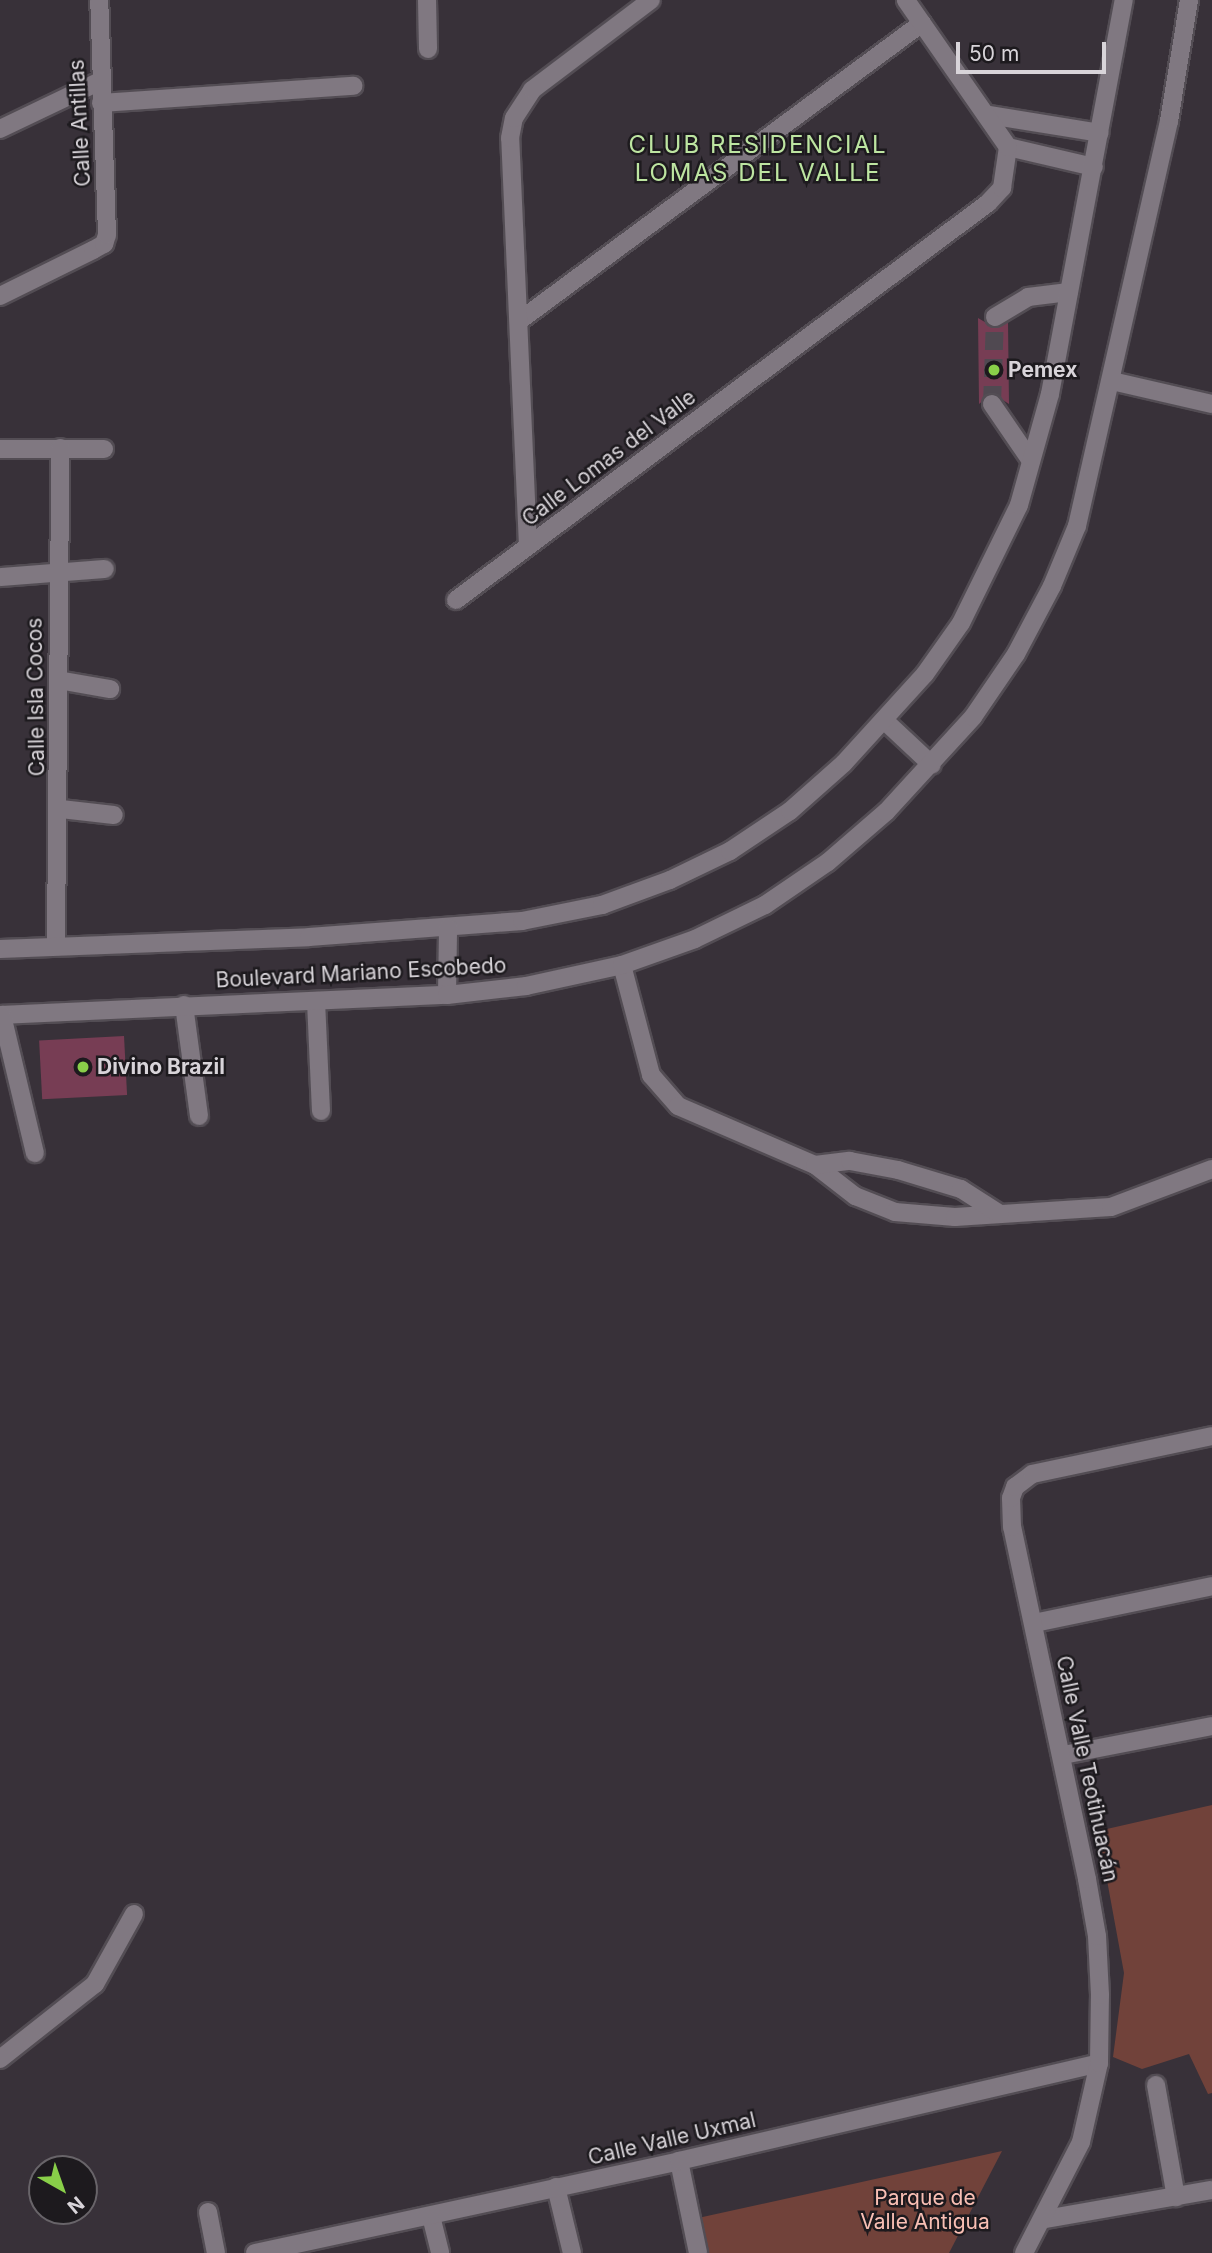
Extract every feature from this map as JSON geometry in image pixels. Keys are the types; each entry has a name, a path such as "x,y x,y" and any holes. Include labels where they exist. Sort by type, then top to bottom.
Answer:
{"street":[{"name":"Calle Antillas","path":"0,296 104,244 108,222 100,81 99,0"},
{"path":"427,0 428,49"},
{"name":"Calle Lomas del Valle","path":"528,546 510,138 520,102 651,0"},
{"path":"906,0 989,115 1008,147 1094,167"},
{"name":"Boulevard Mariano Escobedo","path":"0,949 57,944 448,928 522,921 602,905 670,880 730,851 790,811 885,721 925,674 967,611 1018,505 1031,461 1069,292 1124,0"},
{"name":"Boulevard Mariano Escobedo","path":"1,1015 447,995 526,986 622,965 695,939 765,905 837,853 932,765 973,717 1016,654 1052,586 1077,526 1169,121 1189,0"},
{"path":"519,321 922,23"},
{"path":"0,128 100,81"},
{"path":"102,103 353,86"},
{"path":"989,115 1100,133"},
{"name":"Calle Lomas del Valle","path":"528,546 988,203 1002,188 1008,147"},
{"path":"995,317 1028,297 1069,292"},
{"path":"1112,381 1212,404"},
{"path":"992,404 1031,461"},
{"name":"Calle Isla Cocos","path":"57,944 61,809 56,574 60,448"},
{"path":"0,449 104,449"},
{"path":"456,600 528,546"},
{"path":"0,577 105,569"},
{"path":"58,680 110,689"},
{"path":"885,721 932,765"},
{"path":"61,809 114,815"},
{"path":"447,995 448,928"},
{"path":"622,965 651,1075 678,1106 815,1165 855,1196 895,1212 955,1217 1111,1207 1212,1170"},
{"path":"316,1001 321,1111"},
{"path":"184,1005 199,1116"},
{"path":"1,1015 35,1153"},
{"path":"815,1165 850,1161 898,1170 961,1189 1000,1214"},
{"name":"Calle Valle Teotihuacán","path":"1024,2253 1045,2219 1081,2143 1099,2063 1097,1936 1063,1755 1012,1527 1015,1487 1024,1479 1049,1470 1212,1436"},
{"path":"1034,1623 1212,1586"},
{"path":"1063,1755 1212,1726"},
{"path":"0,2059 95,1984 134,1914"},
{"name":"Calle Valle Uxmal","path":"255,2253 314,2246 431,2216 1099,2063"},
{"path":"1156,2085 1176,2197"},
{"path":"680,2161 698,2253"},
{"path":"556,2187 572,2253"},
{"path":"1045,2219 1212,2190"},
{"path":"208,2212 216,2253"},
{"path":"431,2216 440,2253"}],"green space":[{"path":"1212,1805 1212,2093 1208,2094 1189,2054 1142,2069 1113,2057 1124,1973 1098,1831"},
{"name":"Parque de Valle Antigua","path":"1002,2151 949,2253 705,2253 698,2218"}],"building":[{"name":"Pemex","path":"978,318 995,328 1008,322 1009,404 992,393 979,404"},
{"name":"Divino Brazil","path":"124,1036 127,1095 42,1099 39,1040"}],"tunnel":[{"path":"992,404 995,317"}],"place":[{"name":"Pemex","path":"994,370"},
{"name":"Divino Brazil","path":"83,1067"}],"district":[{"name":"CLUB RESIDENCIAL LOMAS DEL VALLE","path":"758,159"}]}
